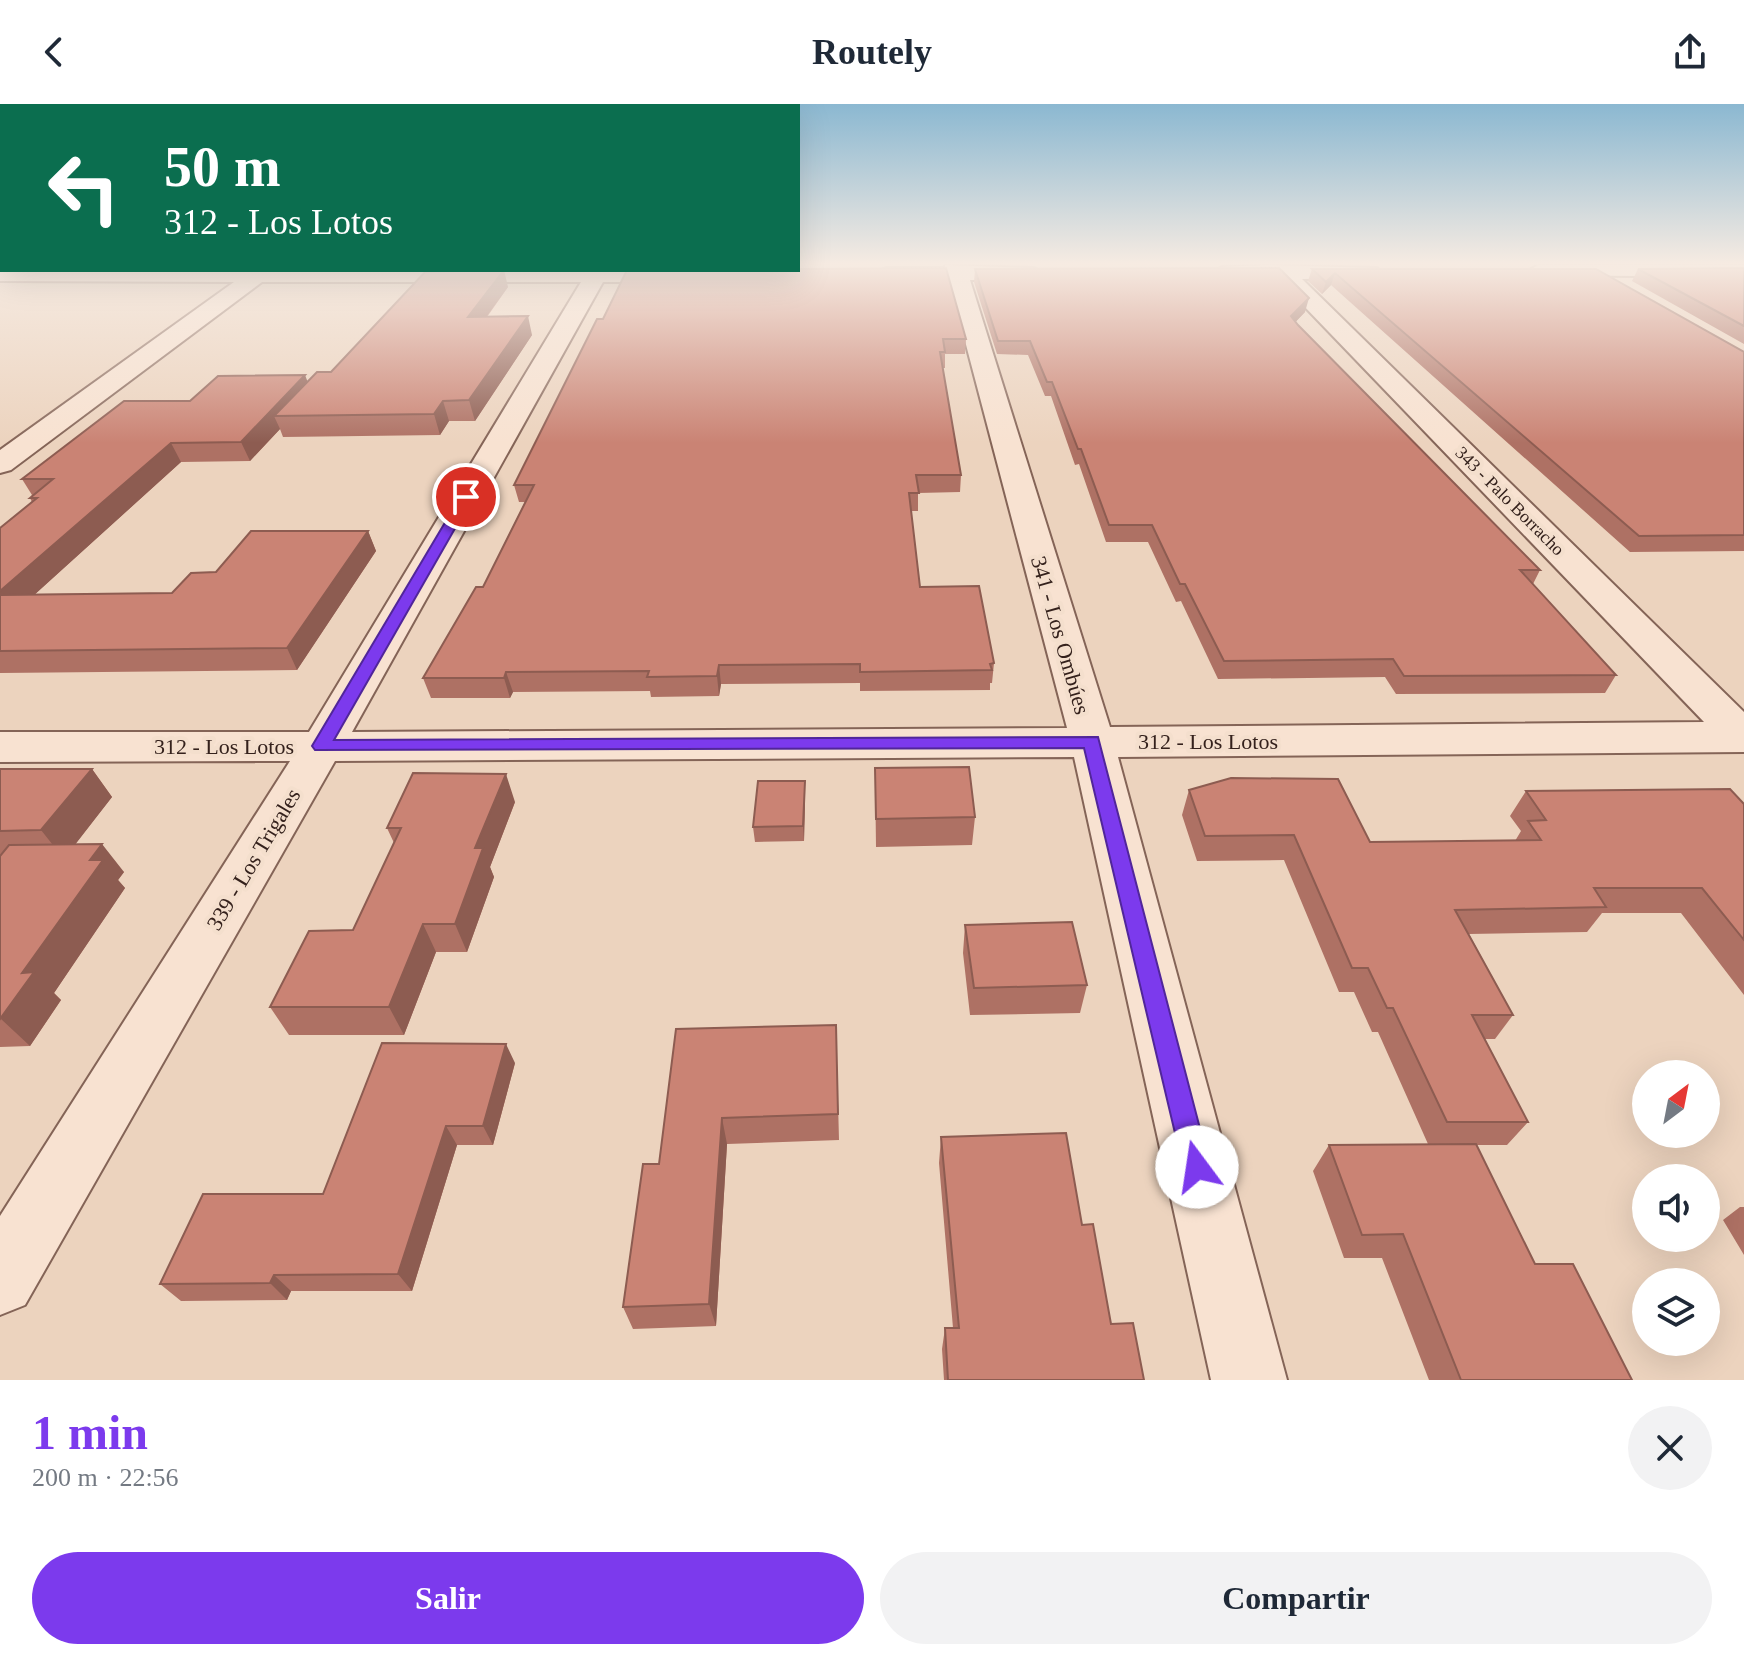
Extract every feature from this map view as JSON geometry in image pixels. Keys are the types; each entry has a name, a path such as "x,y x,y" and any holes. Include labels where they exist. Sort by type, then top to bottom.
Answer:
{"street":[{"path":"0,464 190,325"},
{"name":"339 - Los Trigales","path":"0,1280 322,746 567,325"},
{"name":"341 - Los Ombúes","path":"972,325 1092,741 1249,1380"},
{"name":"343 - Palo Borracho","path":"1335,325 1744,736"},
{"name":"312 - Los Lotos","path":"0,747 1744,736"}],"building":[{"path":"376,325 522,325 469,400 443,401 434,414 274,416 317,372 331,372"},
{"path":"594,325 962,325 966,339 943,339 945,352 940,352 961,475 916,475 919,493 909,493 920,587 979,586 994,663 990,664 992,670 860,672 860,664 719,665 717,676 647,677 649,671 506,672 504,678 423,678 476,587 483,587 534,485 514,485"},
{"path":"993,325 1298,325 1540,570 1520,570 1616,675 1404,676 1393,659 1224,661 1185,584 1180,584 1152,525 1109,525 1081,449 1078,449 1052,382 1047,382 1030,341 998,341"},
{"path":"1395,325 1695,325 1744,352 1744,535 1639,536"},
{"path":"305,375 241,442 171,443 0,591 0,528 37,498 30,498 53,479 22,479 124,401 190,401 218,376"},
{"path":"251,531 368,531 287,648 0,651 0,595 172,593 191,573 216,572"},
{"path":"969,767 975,817 876,819 875,768"},
{"path":"0,769 92,769 41,830 0,831"},
{"path":"413,773 506,774 475,848 483,848 455,924 423,924 389,1007 270,1007 309,931 353,930 401,828 387,828"},
{"path":"1231,778 1338,779 1370,842 1541,840 1528,821 1546,820 1526,791 1730,789 1744,804 1744,940 1702,888 1594,888 1606,907 1455,910 1513,1015 1472,1015 1528,1122 1447,1122 1393,1008 1387,1008 1368,968 1352,968 1294,835 1205,836 1189,790"},
{"path":"758,781 805,781 803,826 753,827"},
{"path":"102,844 90,860 103,860 22,973 34,972 0,1019 0,856 9,845"},
{"path":"1072,922 1087,985 974,988 965,925"},
{"path":"836,1025 838,1114 722,1118 709,1304 623,1307 643,1164 659,1164 676,1029"},
{"path":"382,1043 506,1044 483,1126 446,1126 398,1274 274,1275 270,1283 160,1284 203,1194 323,1194"},
{"path":"1066,1133 1082,1225 1093,1224 1111,1324 1133,1323 1144,1380 948,1380 945,1328 959,1328 941,1137"},
{"path":"1476,1144 1535,1264 1573,1264 1632,1380 1461,1380 1403,1234 1362,1235 1329,1145"}],"route":[{"path":"466,497 322,746 1092,741 1197,1167"}]}
